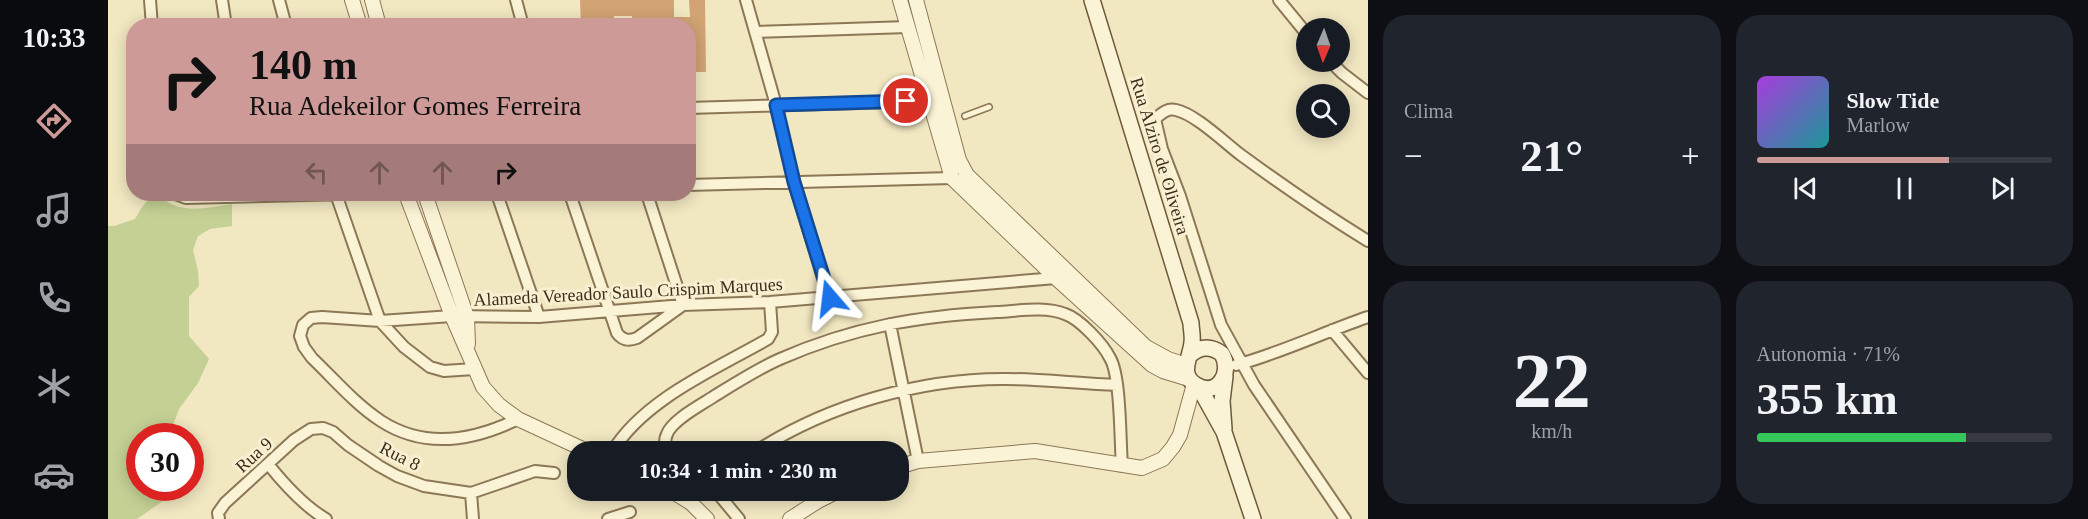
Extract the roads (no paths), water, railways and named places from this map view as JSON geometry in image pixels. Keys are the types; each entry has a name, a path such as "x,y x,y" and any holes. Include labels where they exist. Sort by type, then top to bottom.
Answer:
{"main road":[{"name":"Rua Alziro de Oliveira","path":"1092,0 1191,323 1192,374"},
{"name":"Rua Alziro de Oliveira","path":"1191,323 1222,354 1231,369"},
{"path":"1216,350 1202,348 1192,374 1224,432 1253,519"},
{"path":"1192,374 1207,388 1214,387 1231,369"},
{"path":"1224,432 1222,401 1231,369"}],"street":[{"path":"150,0 151,18"},
{"path":"222,0 225,18"},
{"path":"279,0 284,18"},
{"path":"352,0 358,18"},
{"path":"372,0 377,18"},
{"path":"516,0 521,18"},
{"path":"746,0 776,105 794,182 830,298"},
{"path":"900,0 952,178 1056,278 1152,365 1168,373 1192,374"},
{"path":"916,0 959,160 967,175 1146,347 1192,374"},
{"path":"1279,0 1296,21"},
{"path":"756,32 908,27"},
{"path":"1341,72 1368,93"},
{"path":"696,108 928,100"},
{"path":"1345,519 1231,369 1221,325 1180,196 1162,149 1155,119 1165,110 1175,110 1186,115 1317,211 1368,241"},
{"path":"696,185 952,178 967,175"},
{"path":"338,201 380,321 404,347 430,367 444,371 474,369"},
{"path":"409,201 452,316 474,369 489,396 518,419 567,442"},
{"path":"427,201 467,317 468,350"},
{"path":"499,201 539,317"},
{"path":"572,201 620,337 632,340 683,305 649,201"},
{"name":"Alameda Vereador Saulo Crispim Marques","path":"518,419 500,428 467,438 438,440 397,429 379,420 312,358 304,348 300,336 303,325 311,318 331,317 380,321 452,316 539,317 683,305 830,298 1056,278"},
{"path":"620,441 631,426 667,398 768,339 772,332 770,302"},
{"path":"665,441 670,427 742,379 779,359 860,330 956,314 1039,310 1060,312 1078,321 1106,350 1112,360 1117,385 1122,466"},
{"path":"1231,369 1368,317"},
{"path":"890,324 918,461"},
{"path":"1332,330 1368,373"},
{"path":"909,464 1035,451 1142,468 1163,459 1180,435 1192,374"},
{"path":"771,441 844,407 904,391 970,380 1007,379 1117,385"},
{"name":"Rua 9","path":"219,519 218,513 225,503 294,440 311,429 323,428"},
{"name":"Rua 8","path":"323,428 397,476 424,486 471,493 535,471 554,473"},
{"path":"268,465 315,513 326,519"},
{"path":"471,493 473,519"},
{"path":"688,501 707,519"},
{"path":"724,501 739,519"},
{"path":"790,519 818,501"},
{"path":"608,519 630,512"}],"lane":[{"path":"965,116 989,107"}]}
